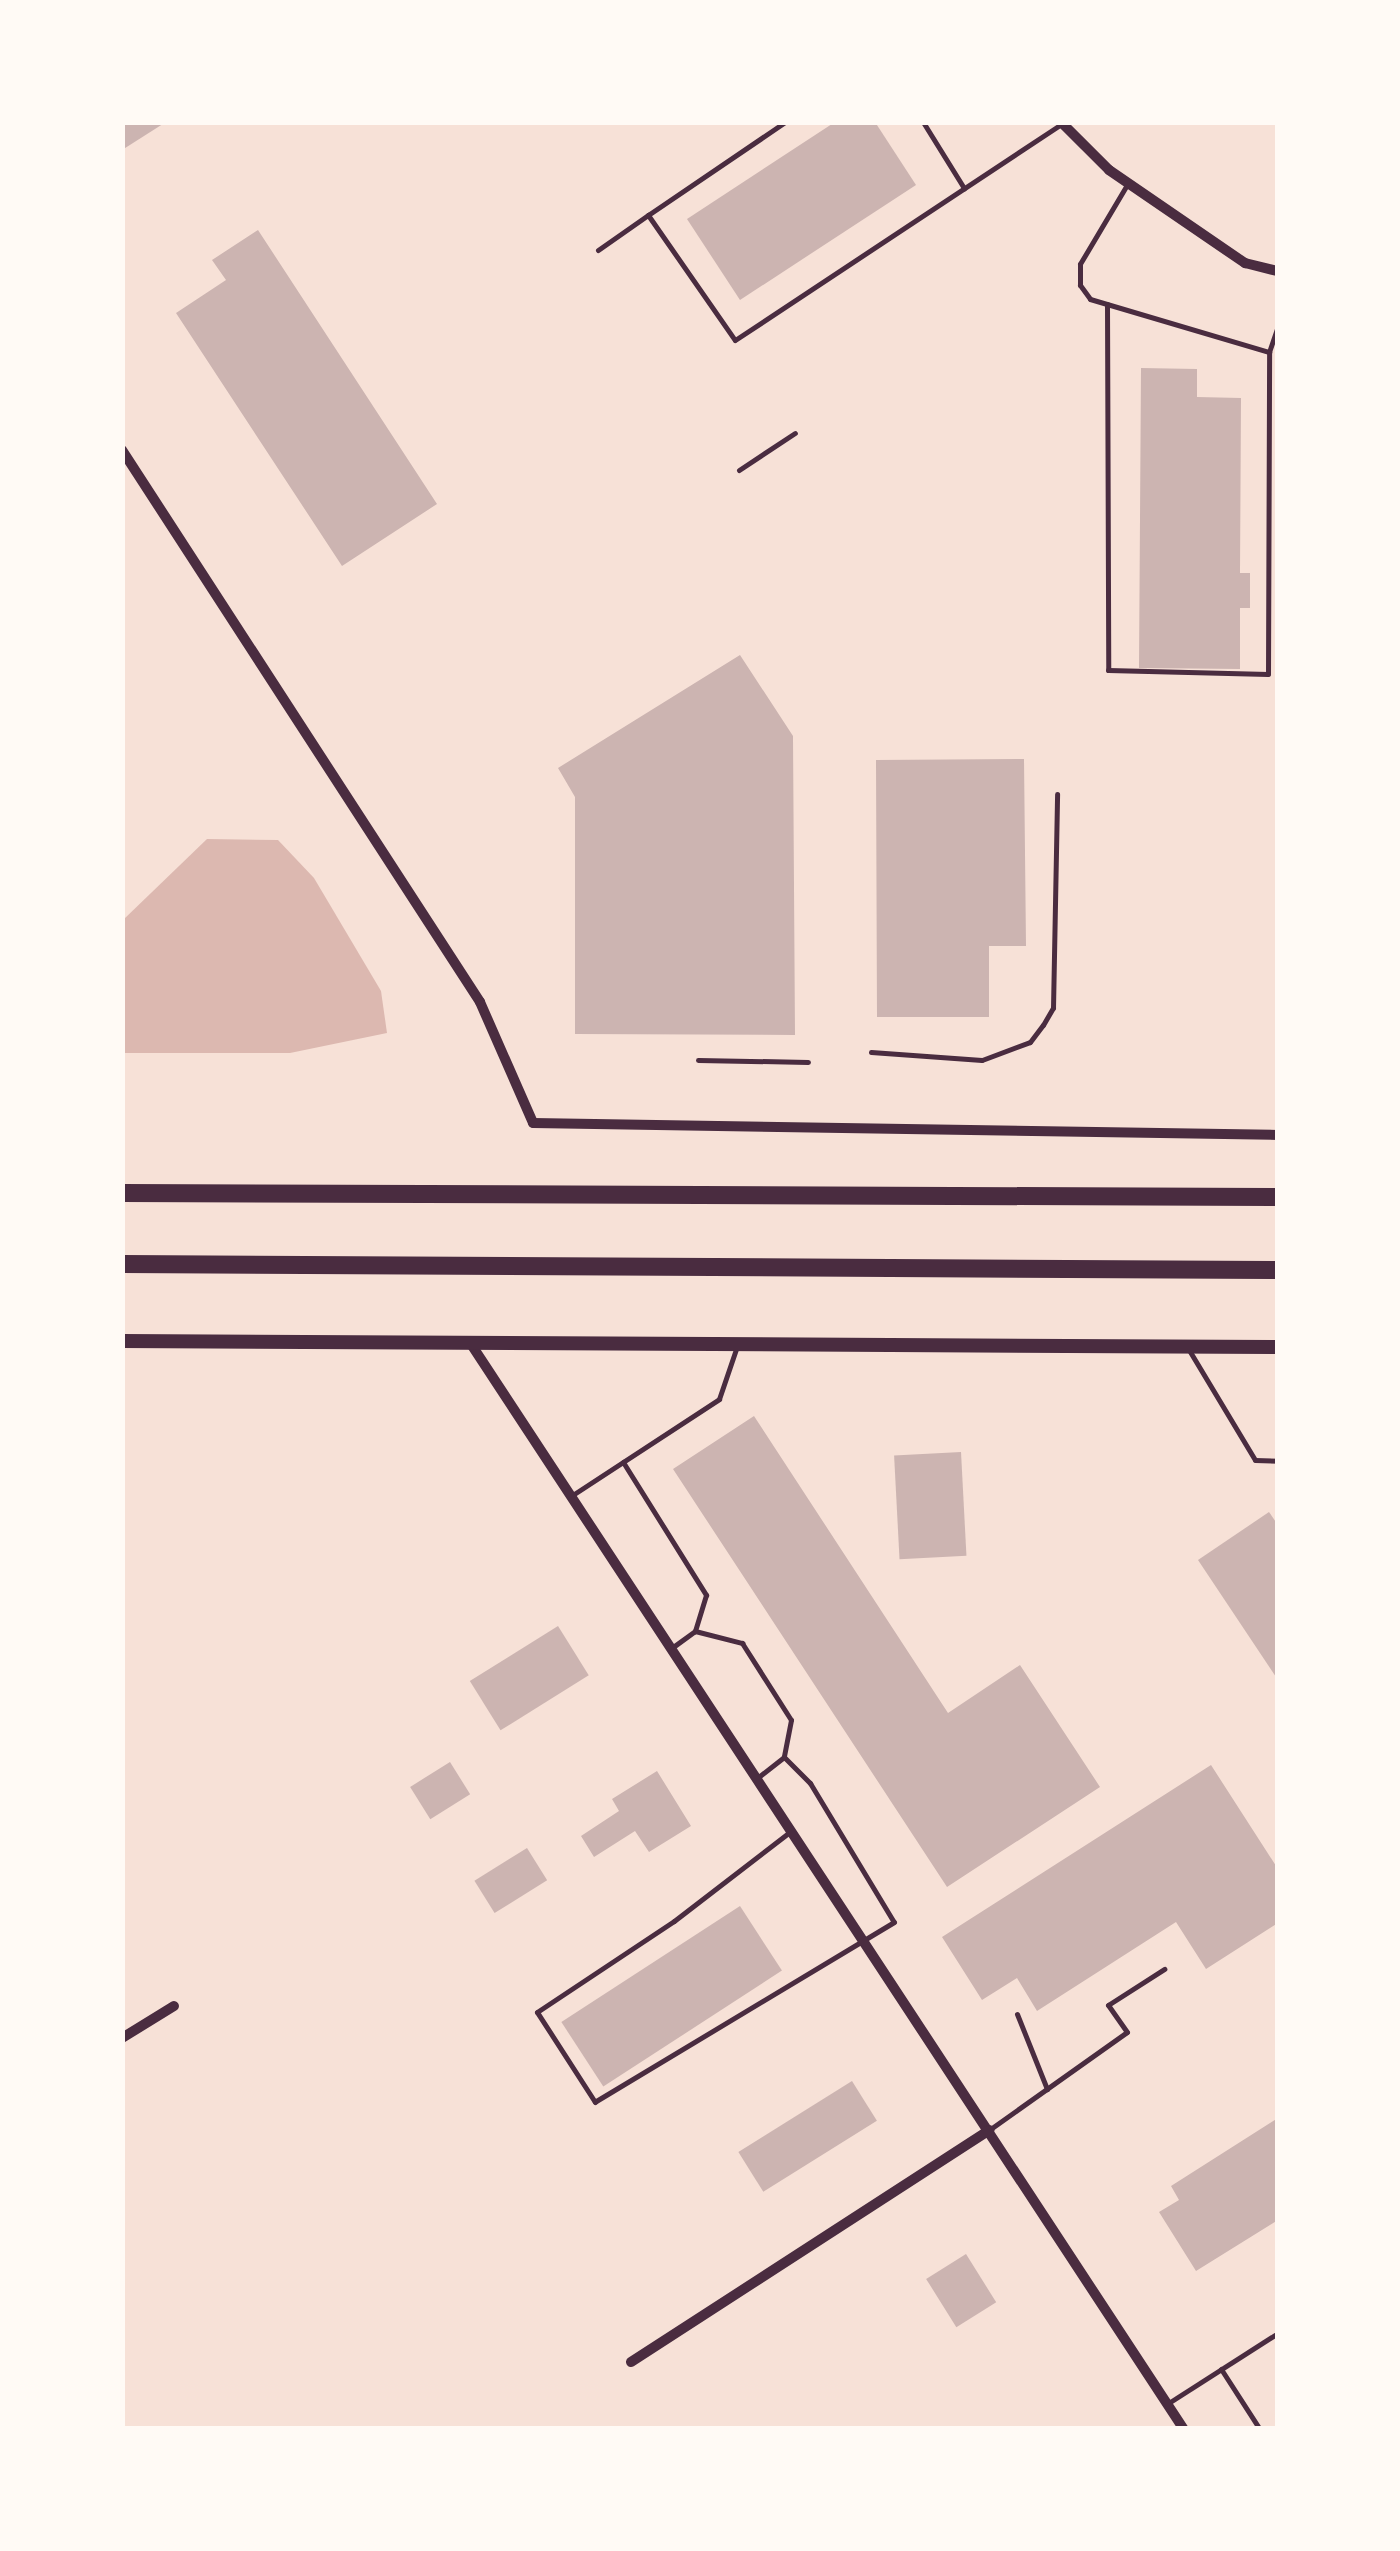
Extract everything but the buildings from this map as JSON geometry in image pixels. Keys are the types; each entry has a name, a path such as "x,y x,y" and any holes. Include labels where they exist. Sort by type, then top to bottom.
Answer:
{"main road":[{"path":"122,1193 1278,1197"},
{"path":"122,1264 1278,1270"}],"street":[{"path":"1061,123 1128,183 1245,264 1278,271"},
{"path":"122,450 480,1002 534,1123 1278,1135"},
{"path":"122,1341 1278,1346"},
{"path":"469,1342 1183,2428"},
{"path":"122,2038 174,2006"},
{"path":"631,2362 989,2130"}],"lane":[{"path":"598,250 786,122"},
{"path":"923,122 964,188"},
{"path":"648,216 734,340 1061,123"},
{"path":"1128,183 1080,264 1080,285 1090,299 1269,352"},
{"path":"1107,304 1108,670 1268,674 1269,352 1278,326"},
{"path":"739,470 795,433"},
{"path":"871,1052 982,1060 1030,1042 1044,1025 1053,1008 1057,794"},
{"path":"698,1060 808,1062"},
{"path":"571,1496 719,1399 738,1343"},
{"path":"1187,1346 1255,1460 1278,1461"},
{"path":"622,1462 706,1595 695,1631 672,1648"},
{"path":"695,1631 742,1644 791,1720 784,1757 758,1778"},
{"path":"784,1757 810,1783 894,1922 595,2102 538,2012 674,1921 792,1830"},
{"path":"989,2130 1127,2032 1108,2006 1164,1970"},
{"path":"1017,2014 1047,2089"},
{"path":"1167,2404 1278,2333"},
{"path":"1220,2370 1259,2428"}],"shaded area":[{"path":"207,839 278,840 314,878 381,991 387,1033 290,1053 123,1053 123,920"}]}
